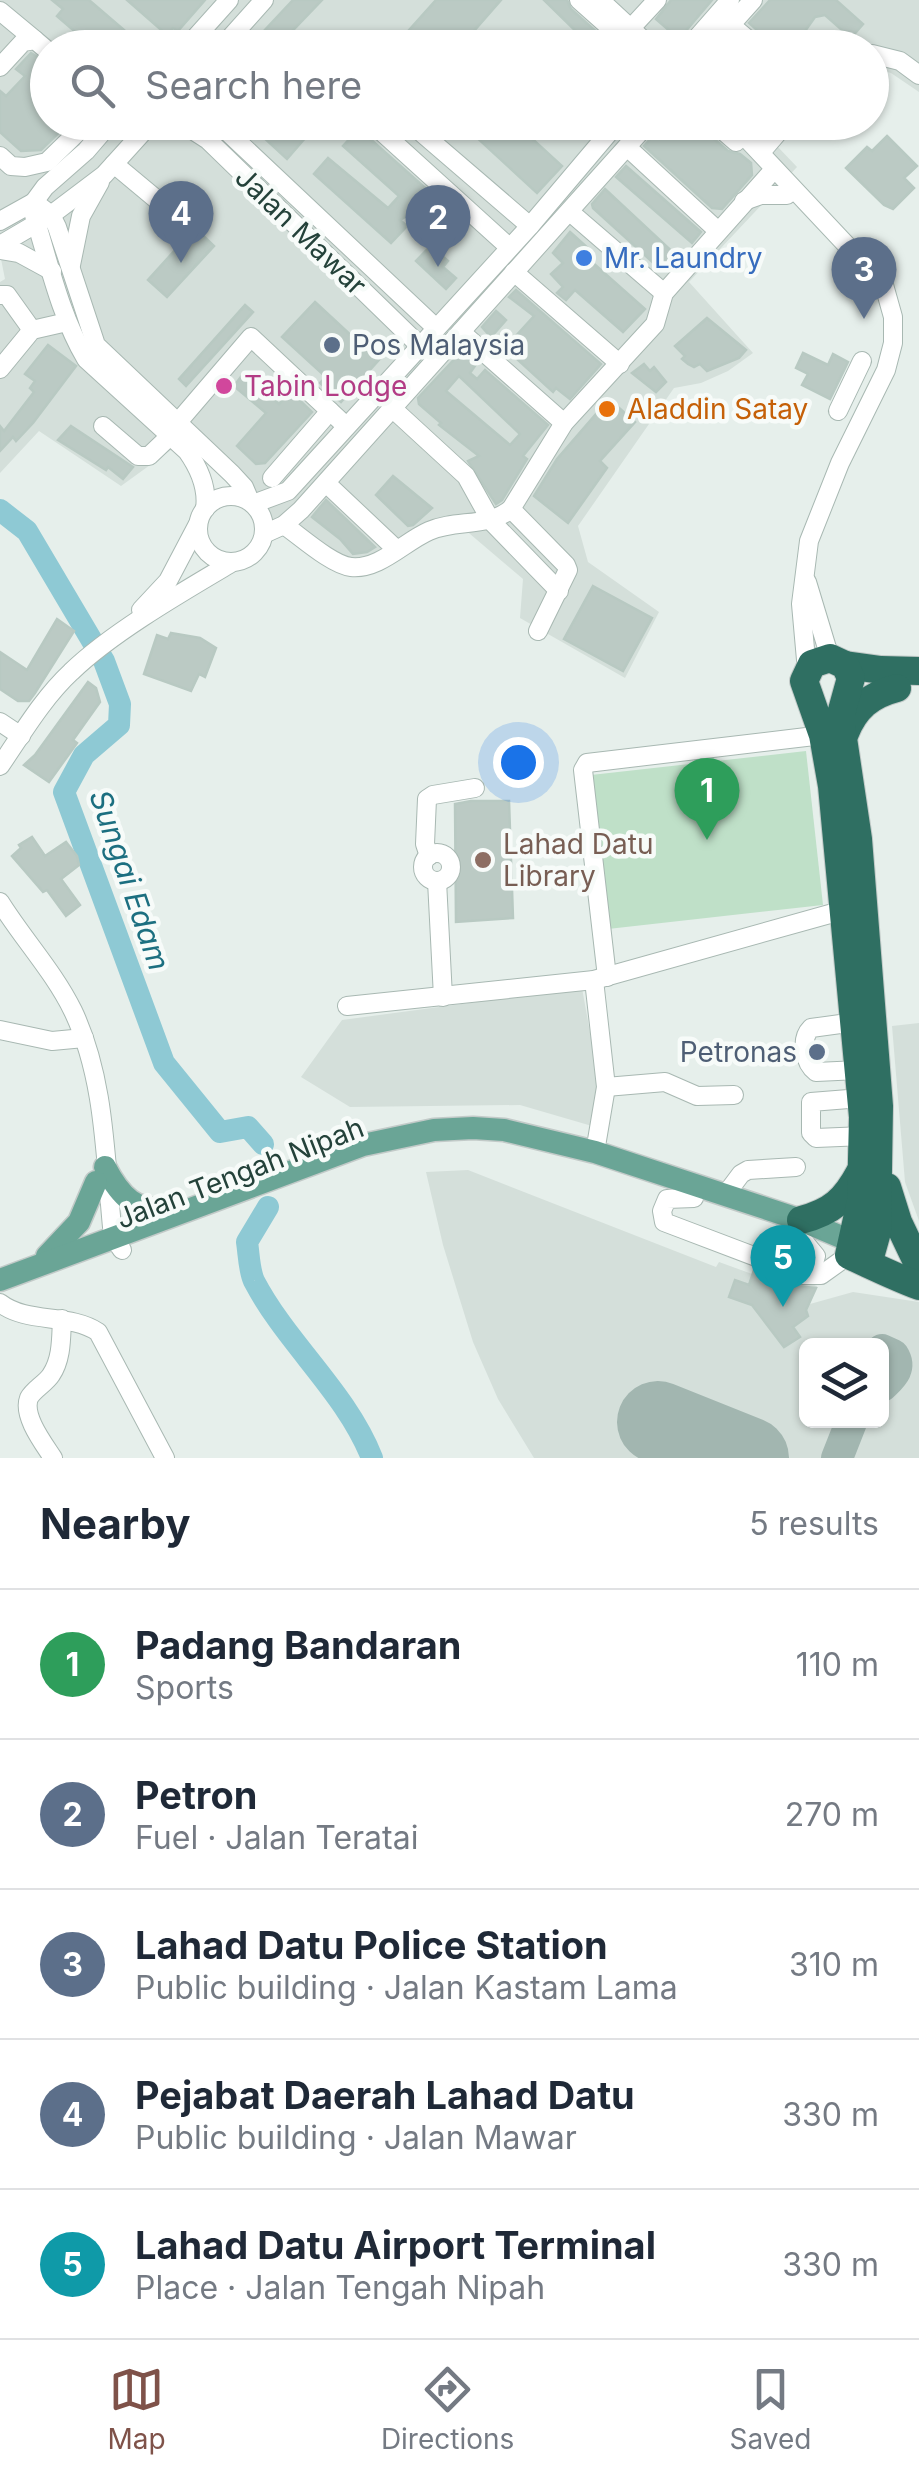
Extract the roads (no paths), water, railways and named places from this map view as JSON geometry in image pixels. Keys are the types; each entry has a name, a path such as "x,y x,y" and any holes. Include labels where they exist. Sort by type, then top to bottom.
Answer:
{"highway":[{"path":"912,682 831,680 840,714 833,738 832,786 869,1151 919,1269"},
{"path":"833,738 862,704 912,682"},
{"path":"833,738 858,839 869,1151 861,1253"},
{"path":"799,1226 834,1209 849,1192 869,1151"},
{"path":"861,1253 919,1269"},
{"path":"861,1253 919,1286"}],"main road":[{"name":"Jalan Tengah Nipah","path":"0,1280 111,1246 198,1204 363,1145 434,1130 504,1130 595,1152 726,1194 861,1253"},
{"name":"Jalan Tengah Nipah","path":"0,1292 111,1246 295,1180 377,1153 433,1143 498,1144 535,1150 799,1226"},
{"path":"33,1268 72,1231 101,1175 136,1206 155,1211 198,1204"}],"street":[{"path":"202,30 229,0"},
{"path":"237,30 264,0"},
{"path":"579,0 621,30"},
{"path":"600,0 625,30"},
{"path":"637,30 657,0"},
{"path":"705,30 724,9 753,0"},
{"path":"724,9 742,30"},
{"path":"0,11 30,36"},
{"path":"0,67 23,42 30,43"},
{"path":"889,58 919,75"},
{"path":"4,166 47,162 70,140"},
{"path":"0,211 90,140"},
{"path":"0,222 34,202 95,140"},
{"path":"0,248 109,170 136,140"},
{"name":"Jalan Mawar","path":"208,140 419,345"},
{"name":"Jalan Mawar","path":"236,140 435,327"},
{"path":"390,140 509,247"},
{"path":"430,140 530,226"},
{"path":"121,630 155,597 202,516 228,496 252,502 288,490 530,226 603,140"},
{"path":"264,534 284,525 326,482 634,140"},
{"path":"732,140 808,217 827,227"},
{"path":"750,140 884,285 893,317 894,343 879,384 812,528 801,616 831,680"},
{"path":"762,152 772,140"},
{"path":"628,147 716,230"},
{"path":"438,182 457,164"},
{"path":"109,170 180,219"},
{"path":"109,170 82,216 61,269 67,322 86,359 174,424 198,467 206,498 202,516 205,550 218,560 234,562"},
{"path":"284,525 342,565 367,566 430,530 468,521 491,521 511,509 564,424 655,324 664,294 768,175"},
{"path":"744,201 768,194 787,195"},
{"path":"0,750 11,729 42,705 77,661 121,630 254,554 264,534 264,523 244,487 174,424 96,344 34,202"},
{"path":"570,212 664,294"},
{"path":"0,248 61,269"},
{"path":"514,272 620,364"},
{"path":"0,295 8,295 32,330"},
{"path":"396,322 412,321 414,310 410,303"},
{"path":"0,369 32,330 67,322"},
{"path":"461,332 564,424"},
{"path":"103,426 138,456 149,456 248,334"},
{"path":"174,424 251,336 346,426"},
{"path":"838,411 859,368 879,384"},
{"path":"392,408 466,476 491,521 559,591"},
{"path":"272,478 330,411"},
{"path":"326,482 398,550"},
{"path":"511,509 566,564 567,575 538,631"},
{"path":"804,577 831,680"},
{"path":"0,766 11,729"},
{"path":"595,1152 606,1087 601,978 582,770 587,763 833,738"},
{"path":"443,997 437,881 424,871 429,856 425,844 426,799 475,788"},
{"name":"Jalan Tengah Nipah","path":"0,902 72,1009 99,1096 101,1175 111,1246"},
{"path":"347,1006 601,978 844,910"},
{"name":"Jalan Tengah Nipah","path":"0,919 79,1038"},
{"path":"855,1022 810,1028 804,1038 807,1062 816,1072 860,1084"},
{"path":"0,1030 52,1040 79,1038"},
{"path":"606,1087 665,1082 675,1084 686,1094 734,1095"},
{"path":"860,1084 811,1102 811,1133 816,1138 869,1151"},
{"path":"726,1194 748,1170 796,1167"},
{"path":"694,1198 667,1199 662,1211 664,1222 797,1274 822,1275 861,1253"},
{"path":"797,1274 813,1267 816,1256 799,1226"},
{"path":"0,1303 23,1314 62,1319 98,1332 165,1458"},
{"path":"53,1458 30,1418 28,1403 57,1364 62,1319"}],"waterway":[{"name":"Sungai Edam","path":"0,510 27,531 104,661 120,704 119,725 84,755 64,792 164,1063 220,1132 248,1127 263,1144"},
{"name":"Sungai Edam","path":"268,1207 247,1242 254,1281 347,1411 372,1458"}],"place":[{"name":"Mr. Laundry","path":"584,258"},
{"name":"Pejabat Daerah Lahad Datu","path":"181,263"},
{"name":"Petron","path":"438,267"},
{"name":"Lahad Datu Police Station","path":"864,319"},
{"name":"Pos Malaysia","path":"332,345"},
{"name":"Tabin Lodge","path":"224,386"},
{"name":"Aladdin Satay","path":"607,409"},
{"name":"Padang Bandaran","path":"707,840"},
{"name":"Lahad Datu Library","path":"483,860"},
{"name":"Petronas","path":"817,1052"},
{"name":"Lahad Datu Airport Terminal","path":"783,1307"}]}
